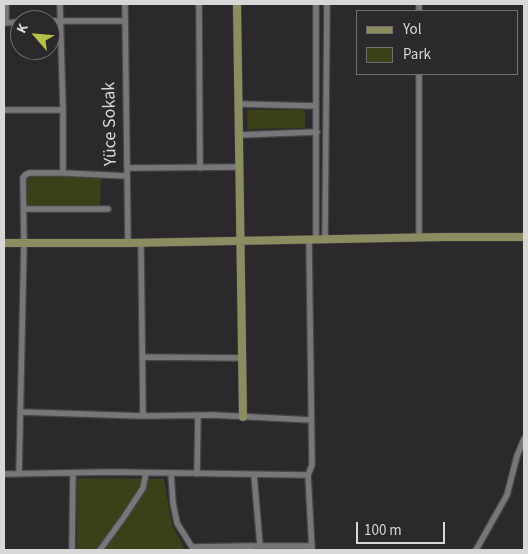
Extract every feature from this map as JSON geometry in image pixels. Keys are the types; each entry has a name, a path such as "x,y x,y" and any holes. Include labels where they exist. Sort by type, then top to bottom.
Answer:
{"street":[{"path":"5,23 6,4"},
{"path":"60,4 64,110 63,173"},
{"name":"Yüce Sokak","path":"125,4 128,243"},
{"path":"199,4 200,168"},
{"path":"237,4 243,417"},
{"path":"171,473 177,523 191,549 249,548 260,545 312,548 308,475 312,465 312,239 316,132 316,4"},
{"path":"325,240 327,4"},
{"path":"61,20 125,21"},
{"path":"419,75 419,237"},
{"path":"239,104 316,106"},
{"path":"4,110 64,110"},
{"path":"240,135 326,132"},
{"path":"127,168 240,168"},
{"path":"19,474 24,243 23,178 29,173 127,176"},
{"path":"24,210 108,210"},
{"path":"4,242 141,243 419,237 524,237"},
{"path":"141,243 143,416"},
{"path":"143,357 242,358"},
{"path":"21,412 311,420"},
{"path":"197,474 198,416"},
{"path":"476,550 507,495 517,456 524,439"},
{"path":"72,550 73,473"},
{"path":"100,550 142,488 146,473"},
{"path":"4,474 171,473 308,475"},
{"path":"254,475 260,545"}],"green space":[{"path":"247,110 302,110 305,112 305,127 248,129"},
{"path":"27,176 100,176 100,207 27,206 25,204"},
{"path":"77,478 164,479 172,525 185,549 77,550"}]}
